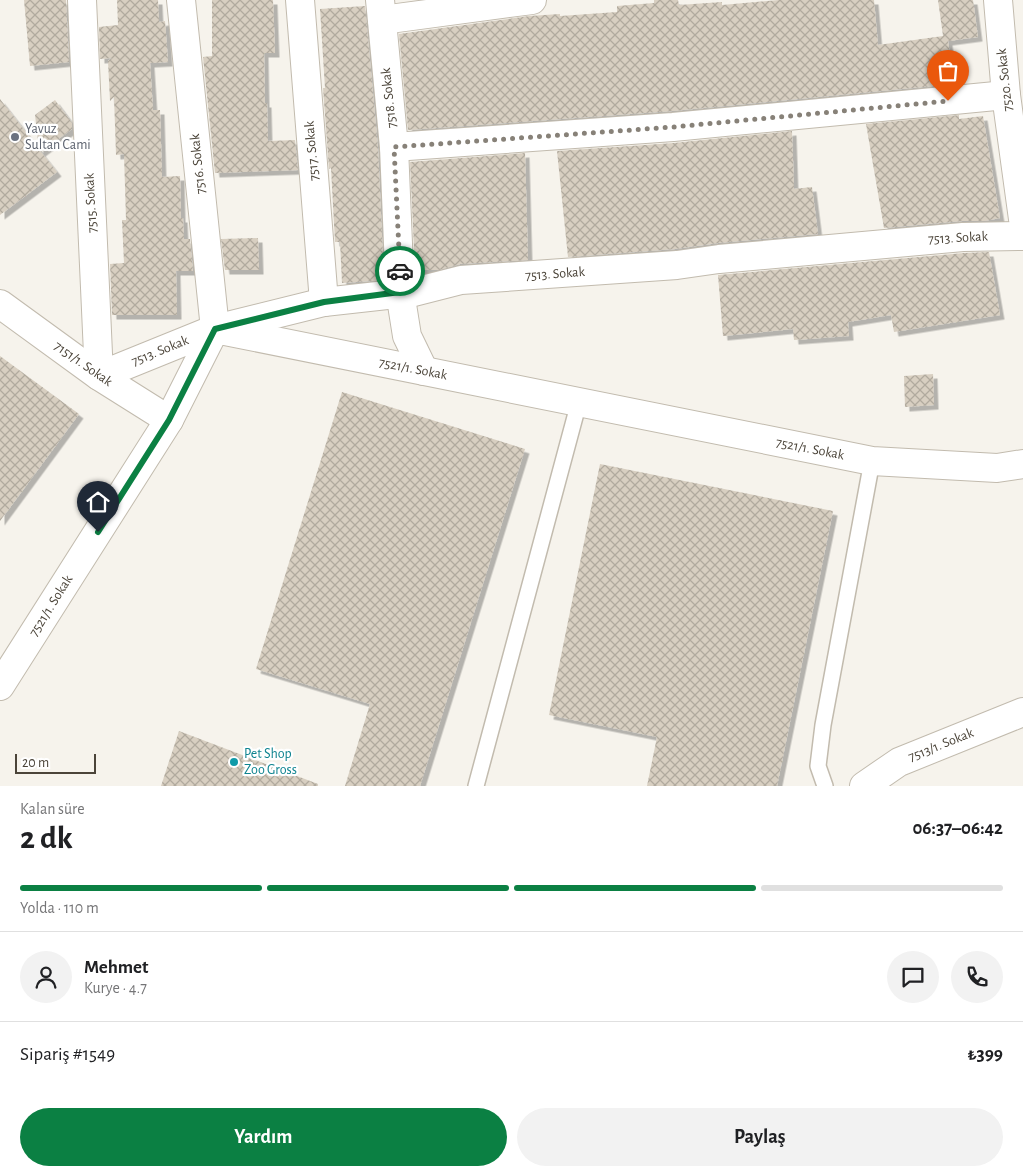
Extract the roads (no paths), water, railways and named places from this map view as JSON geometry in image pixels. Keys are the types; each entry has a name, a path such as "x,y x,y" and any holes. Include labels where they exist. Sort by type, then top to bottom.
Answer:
{"street":[{"name":"7515. Sokak","path":"82,0 99,376"},
{"name":"7516. Sokak","path":"181,0 215,329"},
{"name":"7517. Sokak","path":"300,0 324,302"},
{"path":"381,10 532,0"},
{"name":"7520. Sokak","path":"998,0 1006,95 1023,219"},
{"name":"7518. Sokak","path":"381,10 394,147 400,292 407,336 424,371"},
{"path":"394,147 673,127 1006,95"},
{"name":"7513. Sokak","path":"99,376 215,329 324,302 400,292 414,292 461,280 676,265 719,259 963,237 1023,236"},
{"name":"7151/1. Sokak","path":"0,304 99,376 169,420"},
{"name":"7521/1. Sokak","path":"2,678 169,420 215,329 872,461 997,468 1023,464"},
{"name":"7513/1. Sokak","path":"864,786 898,762 1023,712"}],"lane":[{"path":"476,786 579,402"},
{"path":"825,786 818,766 872,461"}],"place":[{"name":"Yavuz Sultan Cami","path":"15,137"},
{"name":"Pet Shop Zoo Gross","path":"234,762"}]}
